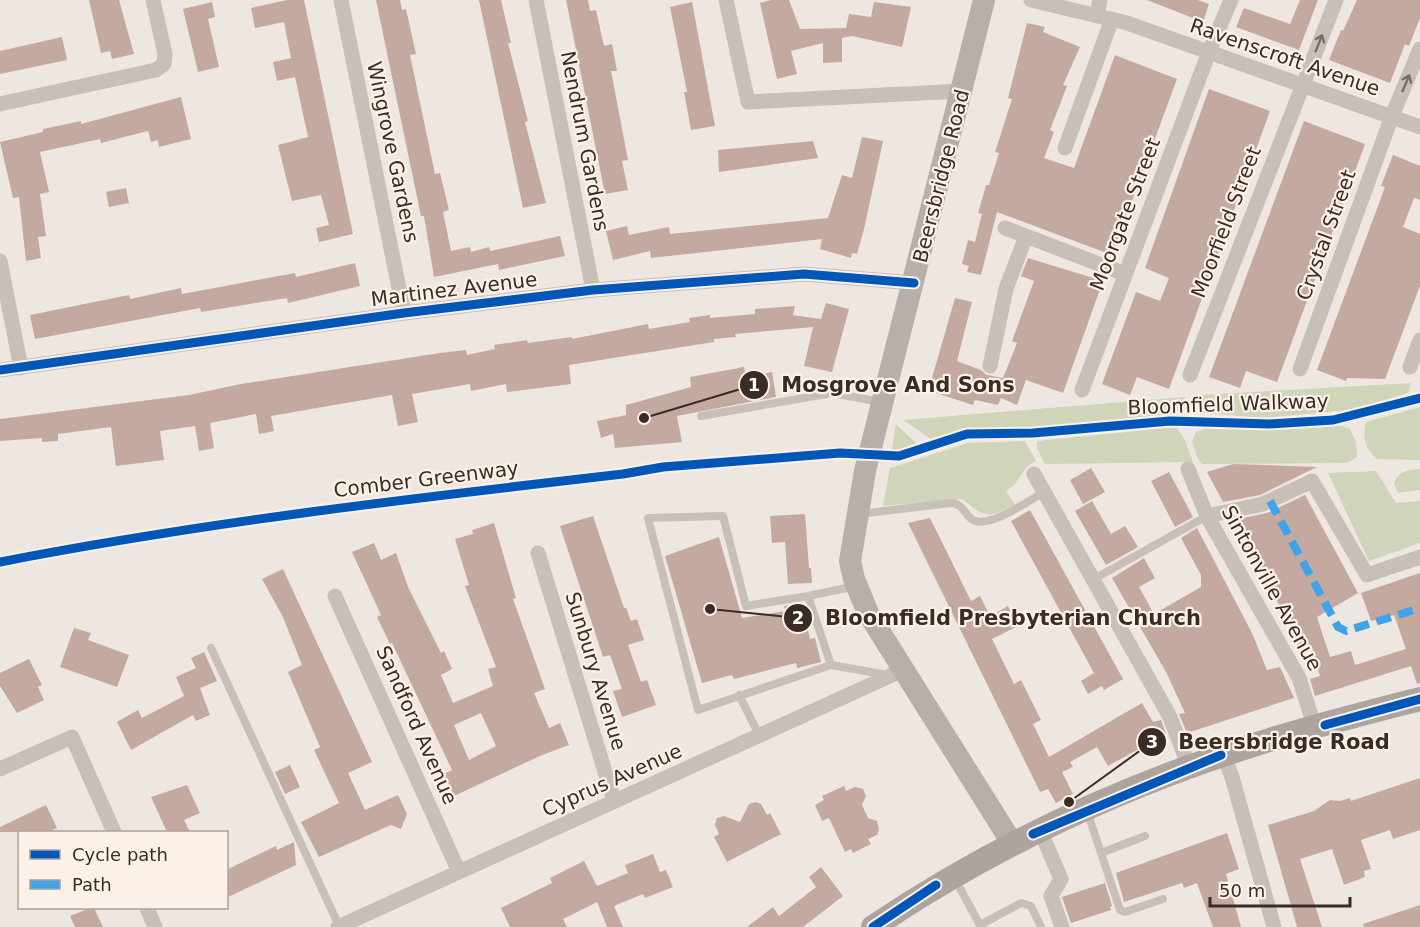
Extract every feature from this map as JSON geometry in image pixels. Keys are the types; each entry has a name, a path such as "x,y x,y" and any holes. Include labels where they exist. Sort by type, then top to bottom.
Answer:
{"main road":[{"name":"Beersbridge Road","path":"984,0 865,471 850,561 856,586 897,673 946,734 1012,843"},
{"path":"873,927 953,875 1012,843 1189,767 1223,754 1420,699"}],"street":[{"path":"0,104 156,70 164,64 165,54 153,0"},
{"name":"Wingrove Gardens","path":"340,0 404,313"},
{"name":"Nendrum Gardens","path":"536,0 593,290"},
{"path":"726,0 747,102 962,91"},
{"name":"Ravenscroft Avenue","path":"1031,0 1103,11 1209,52 1420,127"},
{"name":"Moorgate Street","path":"1082,390 1209,52 1231,0"},
{"name":"Moorfield Street","path":"1190,375 1336,0"},
{"path":"1065,148 1103,11"},
{"name":"Crystal Street","path":"1300,369 1392,116 1420,49"},
{"path":"1005,228 1125,274"},
{"path":"990,366 1006,289 1026,236"},
{"path":"0,261 21,368"},
{"name":"Martinez Avenue","path":"0,370 404,313 593,290 804,274 914,283"},
{"path":"1410,367 1420,340"},
{"name":"Sintonville Avenue","path":"1188,470 1207,516 1299,678 1315,728"},
{"path":"1034,474 1170,717 1189,767"},
{"path":"1207,516 1263,504 1312,481 1367,575 1420,557"},
{"name":"Sunbury Avenue","path":"537,553 614,801"},
{"name":"Sandford Avenue","path":"335,596 459,872"},
{"name":"Cyprus Avenue","path":"338,927 897,673"},
{"path":"0,769 72,737 114,831"},
{"path":"1223,754 1232,777 1274,927"},
{"path":"1040,830 1061,879 1051,896 1062,927"},
{"path":"147,909 155,927"}],"lane":[{"path":"701,416 831,393 882,402"},
{"path":"858,514 951,503 962,507 972,520 982,522 992,520 1044,492"},
{"path":"856,586 746,606 723,516 648,518 698,710 831,664 897,673"},
{"path":"1092,580 1207,516"},
{"path":"808,596 831,664"},
{"path":"211,648 338,927"},
{"path":"739,695 760,737"},
{"path":"1086,810 1120,910 1125,912 1163,899"},
{"path":"1101,853 1145,836"},
{"path":"953,875 980,925 1021,903 1031,906 1041,927"}],"green space":[{"path":"1411,383 1408,393 1351,410 1263,418 1203,412 1200,395"},
{"path":"1185,397 1177,413 1065,425 962,431 931,439 903,420"},
{"path":"1420,407 1420,460 1376,459 1365,442 1366,422"},
{"path":"896,424 917,444 912,449 891,455"},
{"path":"1341,426 1350,429 1356,442 1357,457 1347,463 1202,464 1192,441 1196,432 1204,429"},
{"path":"1176,427 1184,438 1193,462 1045,464 1037,448 1037,442 1046,440"},
{"path":"1025,441 1036,461 1027,467 1015,484 1006,491 1015,505 1005,510 992,514 982,513 962,499 883,506 890,468 968,443"},
{"path":"1420,469 1420,490 1398,493 1394,483 1398,476 1407,471"},
{"path":"1376,471 1396,503 1420,501 1420,543 1369,561 1328,473"}],"building":[{"path":"89,0 119,0 134,54 112,59 110,51 101,53"},
{"path":"287,0 304,0 353,234 319,242 316,228 329,225 321,195 292,201 278,145 308,137 295,77 277,81 273,62 291,58 284,22 255,28 251,8"},
{"path":"376,0 400,0 402,10 406,9 416,54 410,55 435,174 440,173 449,210 443,212 451,251 470,247 471,252 489,247 490,251 560,236 565,256 499,270 498,264 434,277 424,216 421,216"},
{"path":"479,0 501,0 511,43 508,43 528,121 525,122 546,203 523,208"},
{"path":"566,0 588,0 590,11 596,10 604,46 612,44 617,71 611,71 628,160 622,161 628,190 605,194"},
{"path":"771,0 789,0 800,29 846,28 849,14 871,17 874,2 911,7 902,47 852,36 842,38 842,62 823,63 823,43 791,51 797,74 777,79 760,3"},
{"path":"1147,0 1198,0 1209,4 1203,22"},
{"path":"1300,0 1318,0 1299,50 1236,27 1244,8 1290,24"},
{"path":"1357,0 1420,0 1420,18 1409,46 1405,44 1390,83 1329,60 1341,30 1343,31"},
{"path":"212,2 215,17 208,19 219,67 198,72 183,9"},
{"path":"692,2 715,126 691,130 684,92 687,92 670,7"},
{"path":"1027,23 1045,27 1043,32 1080,47 1063,85 1067,86 1050,130 1054,132 1044,158 1074,168 1115,55 1177,79 1112,255 997,212 981,275 967,272 969,266 962,264 968,240 975,242 982,214 978,213 999,153 995,152 1012,99 1008,98"},
{"path":"62,37 67,60 0,74 0,51"},
{"path":"1209,89 1270,111 1169,389 1137,377 1130,395 1102,384 1136,292 1160,301 1169,278 1145,268"},
{"path":"181,97 191,139 159,147 158,140 151,142 148,131 101,143 100,139 40,152 49,192 40,194 46,236 38,237 41,258 26,261 19,197 13,198 0,142 43,132 43,129 81,121 81,124"},
{"path":"1304,121 1365,144 1277,382 1246,371 1240,388 1209,377"},
{"path":"862,137 883,141 864,229 857,254 852,253 851,258 820,249 822,239 651,258 650,251 613,260 606,231 627,226 629,235 669,227 670,234 828,218 842,175 852,178"},
{"path":"813,141 818,158 719,172 718,150"},
{"path":"1393,155 1420,166 1420,200 1414,198 1403,227 1420,234 1420,286 1385,379 1347,378 1346,381 1317,370 1385,187 1381,186"},
{"path":"126,188 129,203 109,207 106,192"},
{"path":"1028,258 1103,281 1063,393 1026,380 1017,405 1001,398 998,405 975,400 973,405 933,392 936,380 932,378 955,298 972,302 957,361 981,370 987,375 1003,378 1017,343 1012,341 1034,281 1021,276"},
{"path":"355,263 360,286 288,303 287,298 201,312 200,308 35,339 30,315 129,295 130,299 181,288 182,294 295,273 296,277"},
{"path":"826,303 849,309 832,372 804,366 813,327 735,334 736,337 714,339 714,342 569,365 571,384 507,392 506,384 471,391 470,384 412,394 418,422 398,426 392,395 271,416 274,431 259,434 256,414 210,423 214,448 199,451 195,426 160,431 164,460 116,466 111,427 58,434 58,441 42,442 42,438 0,441 0,419 189,395 241,384 440,353 466,350 467,355 495,349 494,345 527,340 528,343 572,337 572,339 648,324 649,329 690,322 689,318 710,315 710,318 755,314 755,309 795,306 793,315 821,319"},
{"path":"744,367 746,377 772,372 776,397 677,416 682,442 615,448 613,434 601,438 597,421 626,415 626,405 691,387 690,377"},
{"path":"1233,464 1317,467 1260,495 1223,502 1207,472"},
{"path":"1091,468 1105,492 1083,504 1070,480"},
{"path":"1169,472 1193,517 1175,527 1151,481"},
{"path":"1305,495 1358,593 1317,617 1330,657 1351,651 1355,665 1406,649 1394,615 1371,621 1361,593 1420,573 1420,683 1417,684 1411,666 1315,696 1310,679 1320,676 1312,647 1299,651 1293,631 1234,520 1267,513"},
{"path":"1092,501 1111,534 1125,526 1138,547 1106,565 1075,511"},
{"path":"1030,510 1123,679 1104,690 1102,686 1088,694 1081,681 1094,673 1011,521"},
{"path":"805,514 812,583 788,584 785,542 772,543 770,516"},
{"path":"593,516 624,608 631,621 637,619 644,640 628,645 641,682 647,680 656,705 622,717 613,691 622,689 610,655 603,657 560,526"},
{"path":"930,518 971,601 980,596 990,616 1008,606 1018,626 992,639 1014,684 1021,680 1041,720 1033,724 1049,757 1142,703 1153,722 1161,720 1166,734 1108,766 1097,747 1070,762 1073,767 1062,772 1073,794 1056,803 1048,789 1040,792 908,523"},
{"path":"494,523 516,598 513,599 545,689 534,693 549,728 560,723 569,745 542,755 454,796 444,774 452,770 392,643 390,644 377,617 381,615 352,552 374,543 381,560 396,553 408,587 441,653 444,651 452,669 441,675 453,703 493,686 488,669 496,667 465,586 469,585 455,539 473,534 472,530","holes":["481,713 496,746 469,760 454,725"]},
{"path":"1197,528 1252,633 1267,670 1280,667 1294,698 1187,733 1179,714 1185,713 1166,672 1112,578 1144,558 1155,578 1139,587 1154,614 1201,587 1201,575 1181,538"},
{"path":"719,537 742,618 785,611 784,606 802,603 810,639 815,638 821,662 797,668 796,663 734,679 732,675 702,683 665,556"},
{"path":"283,569 372,762 348,773 365,810 398,795 407,814 401,829 391,825 319,857 301,822 339,803 314,750 320,747 288,672 302,665 283,617 262,579"},
{"path":"74,628 91,633 88,640 129,655 117,687 60,667"},
{"path":"204,652 217,681 200,688 210,715 196,721 193,715 131,750 117,722 138,710 142,718 184,696 176,677 196,668 191,658"},
{"path":"29,659 42,685 38,687 44,700 17,713 0,686 0,673"},
{"path":"290,765 300,787 285,794 275,772"},
{"path":"1420,778 1420,830 1393,839 1390,830 1361,840 1371,869 1364,871 1365,877 1344,885 1332,849 1300,859 1322,927 1297,927 1268,825 1314,811 1330,800 1340,801 1350,798 1351,801"},
{"path":"187,785 200,813 184,820 190,831 167,831 151,797"},
{"path":"844,786 846,791 855,787 863,789 866,796 862,805 868,818 877,821 879,830 877,835 868,839 871,844 853,853 851,849 845,852 829,818 822,821 815,805 824,800 822,796"},
{"path":"756,802 761,804 767,815 770,813 781,834 727,862 714,837 719,834 715,825 717,818 724,816 740,822 749,804"},
{"path":"46,805 57,828 50,831 0,832 0,827"},
{"path":"1227,833 1239,869 1226,874 1241,927 1213,927 1197,883 1184,888 1182,883 1124,902 1116,873"},
{"path":"294,842 296,865 228,897 228,869 276,846 277,850"},
{"path":"653,854 660,872 666,870 673,887 645,898 643,894 614,906 623,927 607,927 597,902 563,919 567,927 510,927 501,908 552,883 550,878 584,861 597,886 628,873 625,865"},
{"path":"821,867 843,896 803,927 747,927 773,907 779,916 816,887 809,877"},
{"path":"1105,883 1112,906 1111,910 1071,923 1062,897"},
{"path":"1420,905 1420,927 1364,927 1363,924"},
{"path":"88,909 94,909 103,927 75,927 70,916"}],"marked path":[{"path":"1270,501 1338,627 1346,631 1420,608"}],"cycle path":[{"path":"0,370 404,313 593,290 804,274 914,283"},
{"name":"Bloomfield Walkway","path":"0,562 233,523 663,467 840,453 899,456 967,434 1033,433 1170,421 1269,424 1333,420 1420,398"},
{"path":"1325,725 1420,699"},
{"path":"1033,834 1221,755"},
{"path":"873,927 936,885"}],"place":[{"name":"Mosgrove And Sons","path":"644,418"},
{"name":"Bloomfield Presbyterian Church","path":"710,609"},
{"name":"Beersbridge Road","path":"1069,802"}]}
